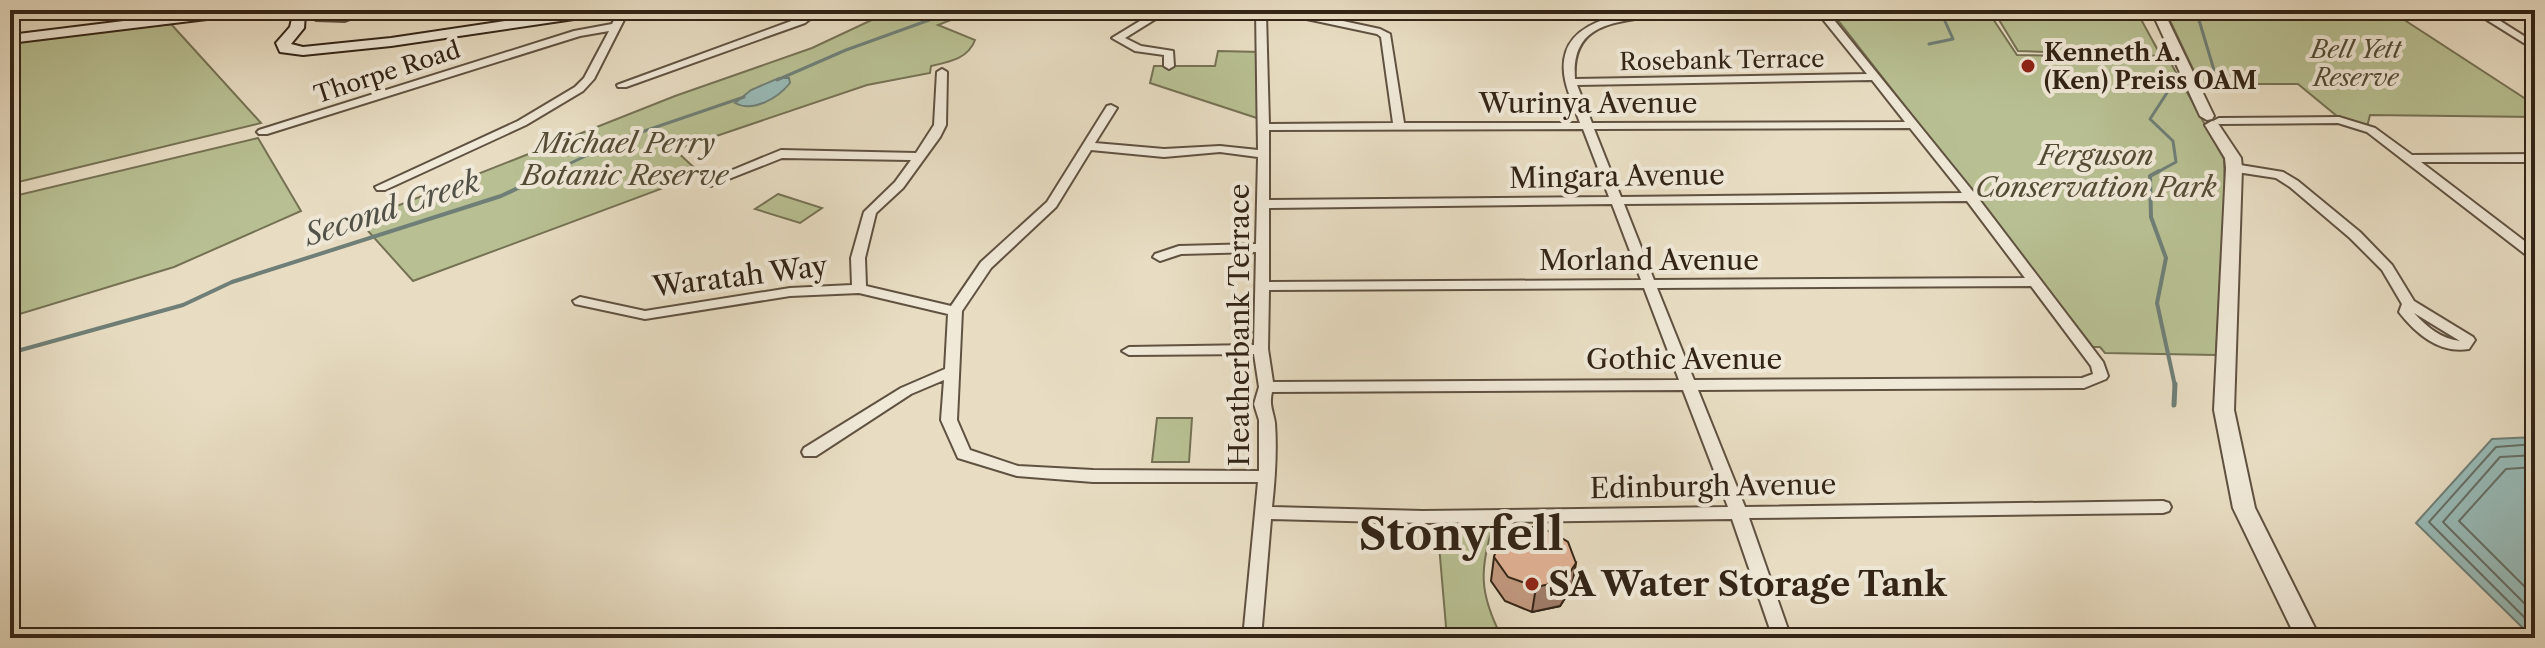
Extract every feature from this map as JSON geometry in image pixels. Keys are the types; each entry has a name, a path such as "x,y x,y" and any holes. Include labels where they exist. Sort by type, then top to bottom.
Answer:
{"main road":[{"path":"10,39 248,10"},
{"path":"282,10 300,17 297,28 283,43 285,49 303,51 391,42 608,10"}],"street":[{"path":"122,10 175,10"},
{"path":"320,10 320,18 329,19 368,10"},
{"path":"381,187 522,123 579,89 589,79 624,10"},
{"path":"622,85 801,21 817,10"},
{"path":"1165,10 1117,38 1139,49 1169,53 1169,66"},
{"path":"1261,10 1297,14 1380,32 1386,36 1399,127"},
{"name":"Heatherbank Terrace","path":"1252,638 1267,477 1267,420 1262,404 1266,387 1261,349 1264,154 1261,10"},
{"path":"2157,10 2233,158 2224,410 2244,508 2308,638"},
{"path":"2476,10 2535,47"},
{"path":"1782,638 1690,385 1570,82 1567,63 1572,46 1583,33 1624,18 1653,12 1822,12 2037,282"},
{"name":"Thorpe Road","path":"263,132 578,33 617,26"},
{"path":"859,289 858,258 870,212 899,185 934,137 940,125 942,72"},
{"name":"Rosebank Terrace","path":"1570,82 1875,77"},
{"path":"1111,108 1052,204 986,265 955,311 949,420 964,454 1017,471 1093,476 1267,477"},
{"path":"2213,121 2339,120 2371,130 2535,255"},
{"name":"Wurinya Avenue","path":"1263,127 1913,125"},
{"path":"1089,146 1164,153 1220,149 1264,154"},
{"path":"707,183 781,154 918,157"},
{"path":"2408,159 2535,158"},
{"path":"2234,168 2279,175 2294,184 2387,268 2409,304"},
{"name":"Mingara Avenue","path":"1263,204 1971,197"},
{"path":"1160,257 1179,250 1261,248"},
{"name":"Morland Avenue","path":"1261,286 2037,282"},
{"name":"Gothic Avenue","path":"1266,387 2084,383 2101,376 2098,365 2037,282"},
{"name":"Waratah Way","path":"580,301 645,315 790,292 859,289 955,311"},
{"path":"1129,351 1261,349"},
{"path":"810,452 906,391 950,372"},
{"name":"Edinburgh Avenue","path":"1263,513 1423,517 2163,507"}],"green space":[{"name":"Michael Perry Botanic Reserve","path":"893,10 976,10 938,25 975,40 963,56 931,66 930,73 867,85 675,150 701,174 413,281 359,221 675,96 812,48"},
{"name":"Ferguson Conservation Park","path":"1830,10 1987,10 2017,55 2168,58 2224,159 2216,355 2105,353 2100,347 2093,347"},
{"path":"1993,10 2137,12 2161,56 2018,51"},
{"name":"Bell Yett Reserve","path":"2165,10 2389,10 2535,105 2535,117 2370,115 2367,127 2343,121 2298,84 2200,84"},
{"path":"171,24 261,123 10,184 10,42"},
{"path":"1218,51 1261,52 1263,120 1150,83 1154,66 1215,66"},
{"path":"258,138 301,211 174,267 10,317 10,197"},
{"path":"778,194 822,208 800,223 755,209"},
{"path":"1157,418 1192,418 1189,462 1152,462"},
{"path":"1494,521 1486,554 1484,581 1489,607 1502,638 1447,638 1437,522"}],"water":[{"path":"779,78 789,78 790,83 772,99 750,106 735,103 751,90"},
{"path":"2535,437 2533,638 2416,523 2492,439"}],"building":[{"path":"1533,527 1552,532 1568,542 1576,563 1564,581 1536,587 1508,577 1494,557 1500,537 1515,529"}],"waterway":[{"name":"Second Creek","path":"777,80 846,50 957,10"},
{"path":"1929,44 1953,39 1940,10"},
{"path":"2196,10 2214,70"},
{"path":"2156,173 2176,162 2173,141 2150,119 2176,79"},
{"name":"Second Creek","path":"550,173 621,139 744,97"},
{"name":"Second Creek","path":"10,353 183,305 232,282 501,196 554,171"},
{"path":"2159,171 2150,176 2151,217 2166,258 2157,303 2175,386"},
{"path":"2174,405 2175,386"}],"place":[{"name":"Kenneth A. (Ken) Preiss OAM","path":"2028,66"},
{"name":"SA Water Storage Tank","path":"1532,584"}],"district":[{"name":"Stonyfell","path":"1461,534"}]}
